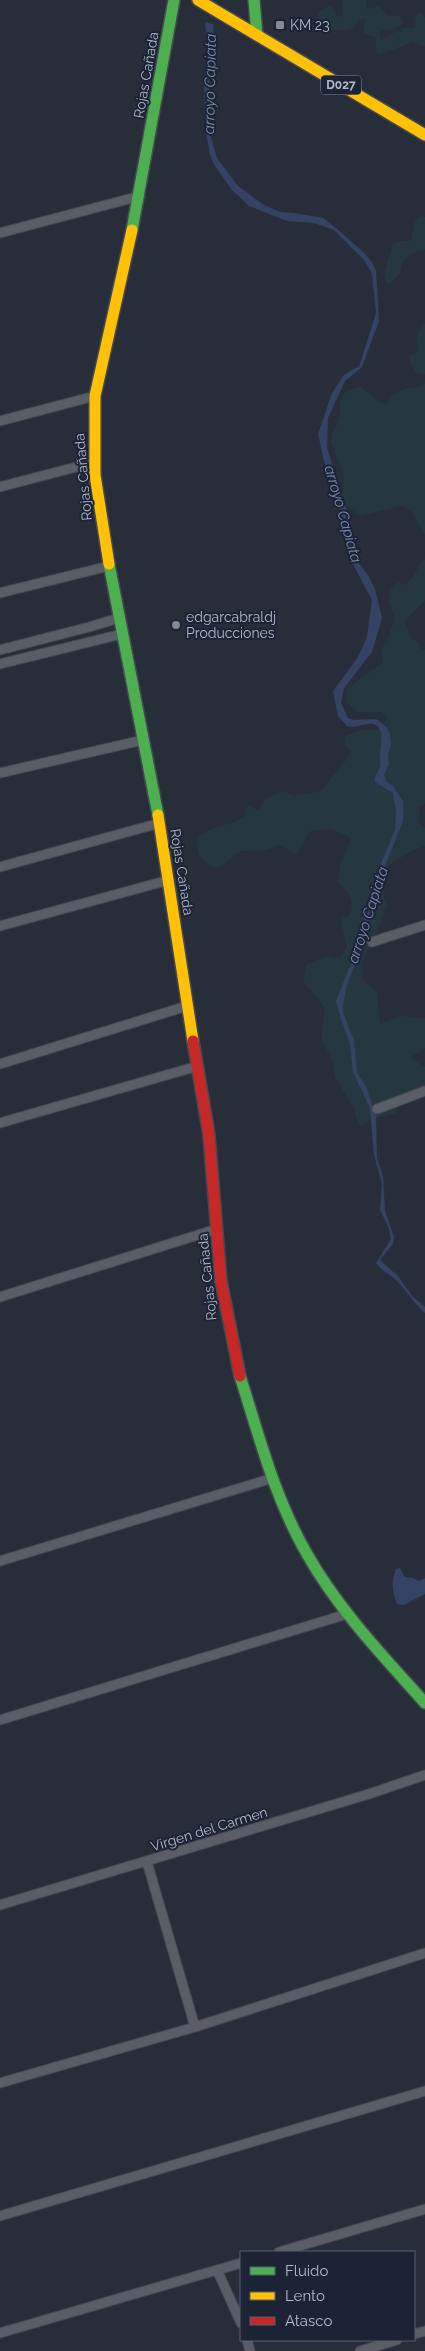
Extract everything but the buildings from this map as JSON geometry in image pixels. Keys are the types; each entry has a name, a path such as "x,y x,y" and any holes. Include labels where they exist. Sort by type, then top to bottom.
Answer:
{"main road":[{"name":"Rojas Cañada","path":"174,0 140,196 95,396 95,462 109,566 160,823 187,1006 209,1135 221,1281 237,1366 273,1478 307,1556 347,1614 425,1703"},
{"name":"D027","path":"198,0 425,135"},
{"path":"254,0 257,35"}],"street":[{"path":"0,233 140,196"},
{"path":"0,421 95,396"},
{"path":"0,487 95,462"},
{"path":"0,594 109,566"},
{"path":"0,650 90,628 119,618"},
{"path":"0,664 122,634"},
{"path":"0,774 143,740"},
{"path":"0,867 160,823"},
{"path":"0,926 168,880"},
{"path":"372,942 425,925"},
{"path":"0,1064 187,1006"},
{"path":"0,1123 198,1066"},
{"path":"377,1109 425,1091"},
{"path":"0,1297 217,1228"},
{"path":"0,1560 273,1478"},
{"path":"0,1720 347,1614"},
{"name":"Virgen del Carmen","path":"0,1905 147,1862 425,1775"},
{"path":"147,1862 195,2027"},
{"path":"0,2084 195,2027 425,1953"},
{"path":"0,2216 425,2091"},
{"path":"282,2251 425,2209"},
{"path":"2,2333 240,2263"},
{"path":"217,2270 240,2321"},
{"path":"360,2351 393,2341"}],"shaded area":[{"path":"342,0 366,0 367,9 379,6 387,15 400,16 403,24 391,30 387,28 380,32 381,40 395,32 403,31 401,28 413,28 416,25 415,17 421,11 425,18 425,47 411,41 404,46 380,54 376,51 376,37 363,33 365,21 363,18 351,29 347,30 326,28 317,22 315,19 319,12 330,5 336,16 340,17 343,15"},
{"path":"421,216 425,217 425,250 416,251 407,257 402,264 400,273 389,285 385,281 385,275 392,247 399,241 411,241 415,221"},
{"path":"425,324 425,374 421,374 415,371 409,356 419,351 416,338 422,325"},
{"path":"425,383 425,534 411,511 402,506 359,516 346,504 342,493 343,474 331,438 340,415 341,399 346,392 361,387 382,404 387,403 400,391 414,387 419,388"},
{"path":"425,559 425,600 409,616 405,623 412,639 419,642 420,648 425,650 425,803 419,808 420,816 418,822 425,828 425,846 411,851 385,868 384,899 387,904 379,928 362,963 364,981 377,992 380,1024 401,1016 425,1018 425,1048 410,1058 425,1067 425,1090 400,1103 396,1113 370,1120 360,1126 354,1109 335,1077 333,1062 321,1038 325,1008 303,981 307,964 328,956 339,959 347,946 341,923 342,918 350,915 352,904 350,896 338,881 340,865 351,838 331,829 310,831 296,854 279,845 265,850 241,851 220,867 211,867 199,855 196,840 214,828 239,820 245,816 245,810 249,805 259,811 265,799 279,792 286,792 293,796 321,791 350,754 351,751 345,745 345,736 365,729 378,730 387,718 382,712 357,712 346,702 347,689 383,662 381,648 388,643 388,637 395,619 389,602 389,591 398,582 405,585"}],"water":[{"name":"arroyo Capiata","path":"205,22 213,24 214,42 209,80 210,134 217,158 238,186 264,205 280,212 323,218 364,253 372,262 376,271 379,321 362,367 345,381 328,418 327,448 351,523 354,549 358,562 368,575 375,589 382,618 372,652 344,688 341,703 348,718 354,720 376,719 386,727 390,734 389,764 384,775 386,781 393,786 403,801 403,821 379,881 377,903 365,927 364,940 347,985 343,1013 354,1040 357,1073 366,1086 376,1117 377,1158 383,1176 385,1211 394,1237 393,1244 380,1260 398,1276 412,1296 425,1307 425,1313 399,1283 376,1263 391,1239 388,1226 380,1210 382,1184 374,1155 370,1108 353,1072 350,1044 336,1001 357,949 362,922 369,910 376,875 395,830 396,811 393,793 375,782 380,765 381,732 379,728 373,724 354,727 347,726 338,716 333,691 358,657 367,637 372,600 349,557 345,525 326,470 318,434 332,393 344,375 359,366 361,361 376,313 372,274 365,261 334,230 314,223 287,221 249,206 232,190 213,163 205,127 204,87 208,52"},
{"path":"400,1568 405,1577 419,1581 425,1578 425,1594 404,1605 397,1604 393,1591 394,1574 396,1569"}],"traffic: fast":[{"path":"132,230 174,0"},
{"path":"254,0 257,35"},
{"path":"109,564 158,815"},
{"path":"240,1376 277,1489 307,1554 347,1613 377,1650 425,1703"}],"traffic: slow":[{"path":"198,0 425,135"},
{"path":"109,564 95,475 95,396 132,230"},
{"path":"158,815 193,1041"}],"traffic: jam":[{"path":"193,1041 209,1135 221,1281 240,1376"}],"place":[{"name":"KM 23","path":"280,25"},
{"name":"edgarcabraldj Producciones","path":"176,625"}]}
